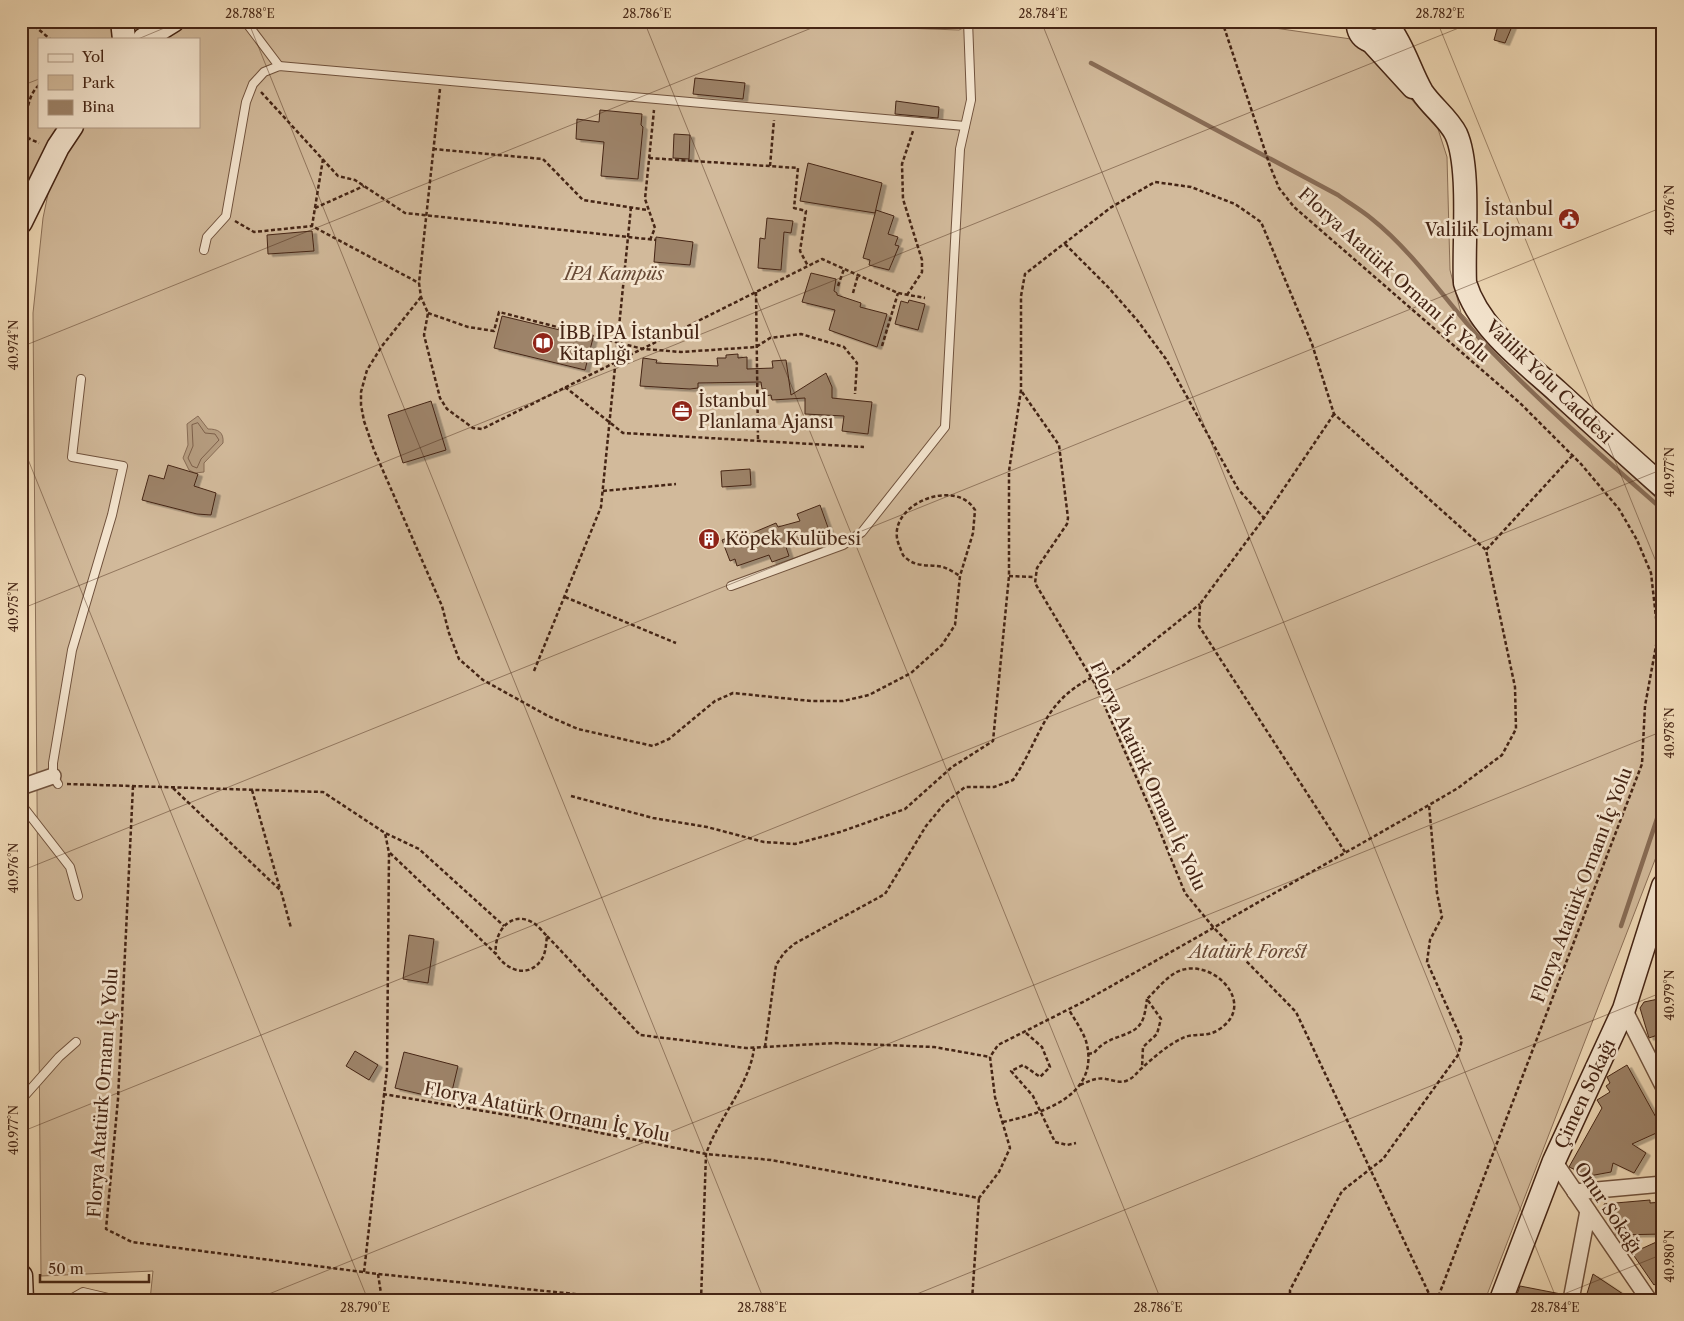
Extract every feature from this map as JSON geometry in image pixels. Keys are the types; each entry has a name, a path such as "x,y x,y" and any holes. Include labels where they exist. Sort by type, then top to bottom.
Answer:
{"main road":[{"path":"122,21 124,38"},
{"path":"146,38 173,21"},
{"path":"1357,29 1380,40 1389,24"},
{"path":"1389,24 1423,92"},
{"path":"1357,29 1413,87 1423,92"},
{"name":"Valilik Yolu Caddesi","path":"1423,92 1456,134 1461,150 1464,176 1465,283 1470,298 1479,314 1515,353 1663,488"},
{"path":"21,222 58,147 71,128"},
{"name":"Çimen Sokağı","path":"1501,1300 1554,1161 1624,1008 1663,886"},
{"path":"22,1300 24,1269"}],"street":[{"path":"21,787 56,780"},
{"path":"1624,1008 1663,1086"},
{"name":"Onur Sokağı","path":"1554,1161 1649,1300"},
{"path":"1575,1192 1663,1184"},
{"path":"1571,1300 1588,1210"}],"lane":[{"path":"244,21 279,66"},
{"path":"731,586 843,544 862,532 946,427 960,149 972,85 968,21"},
{"path":"204,250 207,237 226,216 246,102 253,84 264,72 279,66 965,126"},
{"path":"56,780 53,763 72,650 112,514 123,466 72,457 81,379"},
{"path":"21,804 70,867 78,896"},
{"path":"22,1099 59,1057 76,1042"},
{"path":"69,1300 83,1292 116,1300"}],"path":[{"path":"21,24 37,28 49,38"},
{"name":"Florya Atatürk Ornanı İç Yolu","path":"1224,27 1270,166 1280,188 1294,207 1520,403 1572,456 1619,509 1651,573 1658,635 1645,706 1642,764 1437,1300"},
{"path":"441,80 418,284 428,313 424,335 440,398 447,409 472,428 482,429 822,259 898,294 925,298"},
{"path":"253,84 338,176 355,180 405,213 656,240"},
{"path":"28,138 26,119 34,89 38,86"},
{"path":"650,240 655,228 647,210 645,199 655,99"},
{"path":"770,166 774,110"},
{"path":"907,295 922,272 922,260 903,199 902,164 914,122"},
{"path":"433,149 543,159 583,200 647,210"},
{"path":"649,158 798,168 794,208 806,211 800,251 808,266"},
{"path":"312,226 323,159"},
{"path":"572,796 652,818 707,827 764,842 795,844 840,832 905,810 952,767 993,741 1009,576 1009,471 1021,390 1021,296 1025,274 1110,208 1155,182 1191,187 1235,204 1261,222 1312,344 1334,414 1486,550 1515,687 1516,729 1502,755 1458,788 1069,1010 998,1045 990,1057 995,1097 1010,1148 1000,1172 979,1198 972,1300"},
{"path":"315,208 365,186"},
{"path":"534,671 601,507 631,207"},
{"path":"226,216 254,232 312,226 418,284"},
{"path":"1065,244 1120,300 1166,359 1238,489 1264,518"},
{"path":"838,286 844,268"},
{"path":"852,293 858,275"},
{"path":"756,292 758,440"},
{"path":"882,346 898,294"},
{"path":"421,297 374,357 367,370 361,392 364,421 374,450 442,606 449,633 460,658 483,680 534,708 578,729 653,746 669,739 715,701 733,693 811,701 856,700 911,673 942,645 952,631 956,618 960,576 973,533 975,510 964,498 948,495 932,496 910,508 899,520 898,541 904,558 918,565 943,567 960,576"},
{"path":"428,313 468,327 496,332 499,312 618,341 643,349 681,352 756,347 770,338 801,334 844,347 857,363 855,394"},
{"path":"565,387 623,433 864,446"},
{"path":"1009,576 1035,576 1037,568 1067,524 1068,518 1059,445 1021,390"},
{"path":"1095,684 1125,664 1200,604 1264,518 1334,414"},
{"path":"1486,550 1572,456"},
{"path":"603,491 676,484"},
{"name":"Florya Atatürk Ornanı İç Yolu","path":"1035,576 1035,584 1095,684 1158,824 1185,893 1214,928 1296,1012 1432,1300"},
{"path":"564,597 676,643"},
{"path":"1200,604 1199,626 1346,852"},
{"path":"765,1047 776,965 784,953 794,944 885,894 926,826 945,803 965,788 994,787 1013,780 1053,707 1079,684 1091,678"},
{"path":"56,780 133,786 323,792 385,833 419,850 504,926"},
{"name":"Florya Atatürk Ornanı İç Yolu","path":"133,786 118,1099 106,1229 132,1242 378,1274 634,1300"},
{"path":"172,787 281,891"},
{"path":"252,790 291,928"},
{"path":"1290,1300 1290,1290 1342,1192 1384,1159 1458,1055 1462,1040 1427,962 1430,940 1442,917 1437,893 1429,805"},
{"path":"364,1272 387,1069 389,853 385,833"},
{"path":"389,853 496,954 503,964 514,970 526,970 537,965 542,958 547,936"},
{"path":"496,954 496,939 504,926 514,920 524,920 534,924 640,1035 754,1047 835,1043 934,1047 990,1057"},
{"path":"21,932 24,1269"},
{"path":"1080,1085 1100,1079 1126,1081 1159,1053 1184,1038 1210,1034 1220,1030 1233,1012 1235,1002 1231,990 1223,980 1209,973 1194,969 1176,972 1148,999 1141,1023 1134,1031 1106,1040 1094,1053 1087,1054"},
{"path":"1142,1068 1143,1047 1157,1034 1162,1019 1148,999"},
{"path":"1003,1122 1041,1112 1070,1096 1080,1085 1087,1070 1087,1054 1082,1031 1069,1010"},
{"path":"1026,1032 1042,1047 1050,1067 1040,1077 1022,1065 1011,1071 1033,1096 1055,1142 1066,1146 1076,1143"},
{"path":"701,1300 706,1154 712,1138 751,1067 754,1047"},
{"name":"Florya Atatürk Ornanı İç Yolu","path":"383,1094 530,1119 706,1154 770,1160 979,1198"},
{"path":"378,1274 382,1300"}],"green space":[{"path":"21,21 113,21 115,38 38,38 38,128 58,128 21,202"},
{"name":"Atatürk Forest","path":"194,21 706,21 959,30 977,21 1226,21 1358,40 1438,129 1447,157 1450,270 1461,313 1510,365 1663,504 1663,839 1485,1300 150,1300 153,1271 41,1276 33,313 43,218 49,189 80,128 200,128 200,38 157,38"}],"water":[{"path":"198,416 208,429 220,432 223,443 204,463 204,472 195,473 189,470 183,458 188,445 187,424"}],"building":[{"path":"1499,22 1513,24 1505,43 1494,40"},
{"path":"695,78 745,83 743,99 693,94"},
{"path":"896,101 939,107 938,118 895,114"},
{"path":"600,110 642,114 641,125 643,127 638,179 601,176 604,142 576,139 577,119 599,122"},
{"path":"674,134 690,135 689,159 673,158"},
{"path":"808,163 882,183 875,213 800,201"},
{"path":"876,210 894,216 888,234 898,237 895,245 899,246 889,270 869,265 870,260 863,258"},
{"path":"767,218 793,221 791,233 784,232 781,270 758,268 760,238 765,239"},
{"path":"312,231 314,251 268,254 267,235"},
{"path":"656,237 693,242 690,265 654,262"},
{"path":"811,273 836,279 834,291 837,295 861,303 860,307 887,314 877,347 829,330 835,310 802,302"},
{"path":"909,300 925,304 918,330 895,324 901,301 908,303"},
{"name":"İBB İPA İstanbul Kitaplığı","path":"502,316 593,338 585,370 494,348"},
{"path":"738,354 738,358 747,357 747,369 773,368 772,361 786,360 791,395 826,373 832,387 832,398 872,402 868,434 842,431 844,416 805,414 805,398 772,400 771,395 766,396 766,389 762,389 761,382 698,383 698,388 690,389 640,386 643,358 657,360 656,363 718,366 717,358 726,358 726,355"},
{"path":"431,401 446,450 403,463 388,415"},
{"path":"168,465 198,474 194,486 216,493 211,515 197,514 142,500 149,475 164,479"},
{"path":"750,469 751,485 722,487 721,471"},
{"path":"820,505 831,536 808,544 806,537 785,544 789,556 772,562 769,555 737,566 735,559 730,561 722,540 737,534 738,536 750,534 776,523 778,527 800,521 797,514"},
{"path":"409,935 434,939 428,983 403,979"},
{"path":"1663,998 1663,1033 1649,1038 1640,1008 1644,1002"},
{"path":"355,1051 378,1065 369,1080 346,1066"},
{"path":"404,1052 458,1066 452,1091 437,1098 395,1088"},
{"path":"1627,1065 1663,1130 1632,1144 1646,1153 1634,1173 1613,1163 1611,1172 1589,1176 1569,1167 1602,1108 1597,1100 1610,1092 1606,1086 1610,1083 1607,1077"},
{"path":"1650,1200 1650,1203 1663,1202 1663,1234 1616,1235 1604,1204"},
{"path":"1663,1239 1663,1279 1654,1285 1632,1253"},
{"path":"1593,1274 1632,1300 1585,1300"},
{"path":"1520,1286 1561,1294 1560,1300 1515,1300"}],"waterway":[{"path":"1091,63 1338,195 1368,216 1404,249 1477,336 1512,373 1663,510"},
{"path":"1621,926 1663,801"}],"place":[{"name":"İstanbul Valilik Lojmanı","path":"1569,219"},
{"name":"İBB İPA İstanbul Kitaplığı","path":"543,343"},
{"name":"İstanbul Planlama Ajansı","path":"682,411"},
{"name":"Köpek Kulübesi","path":"709,539"}],"park label":[{"name":"İPA Kampüs","path":"614,274"}]}
